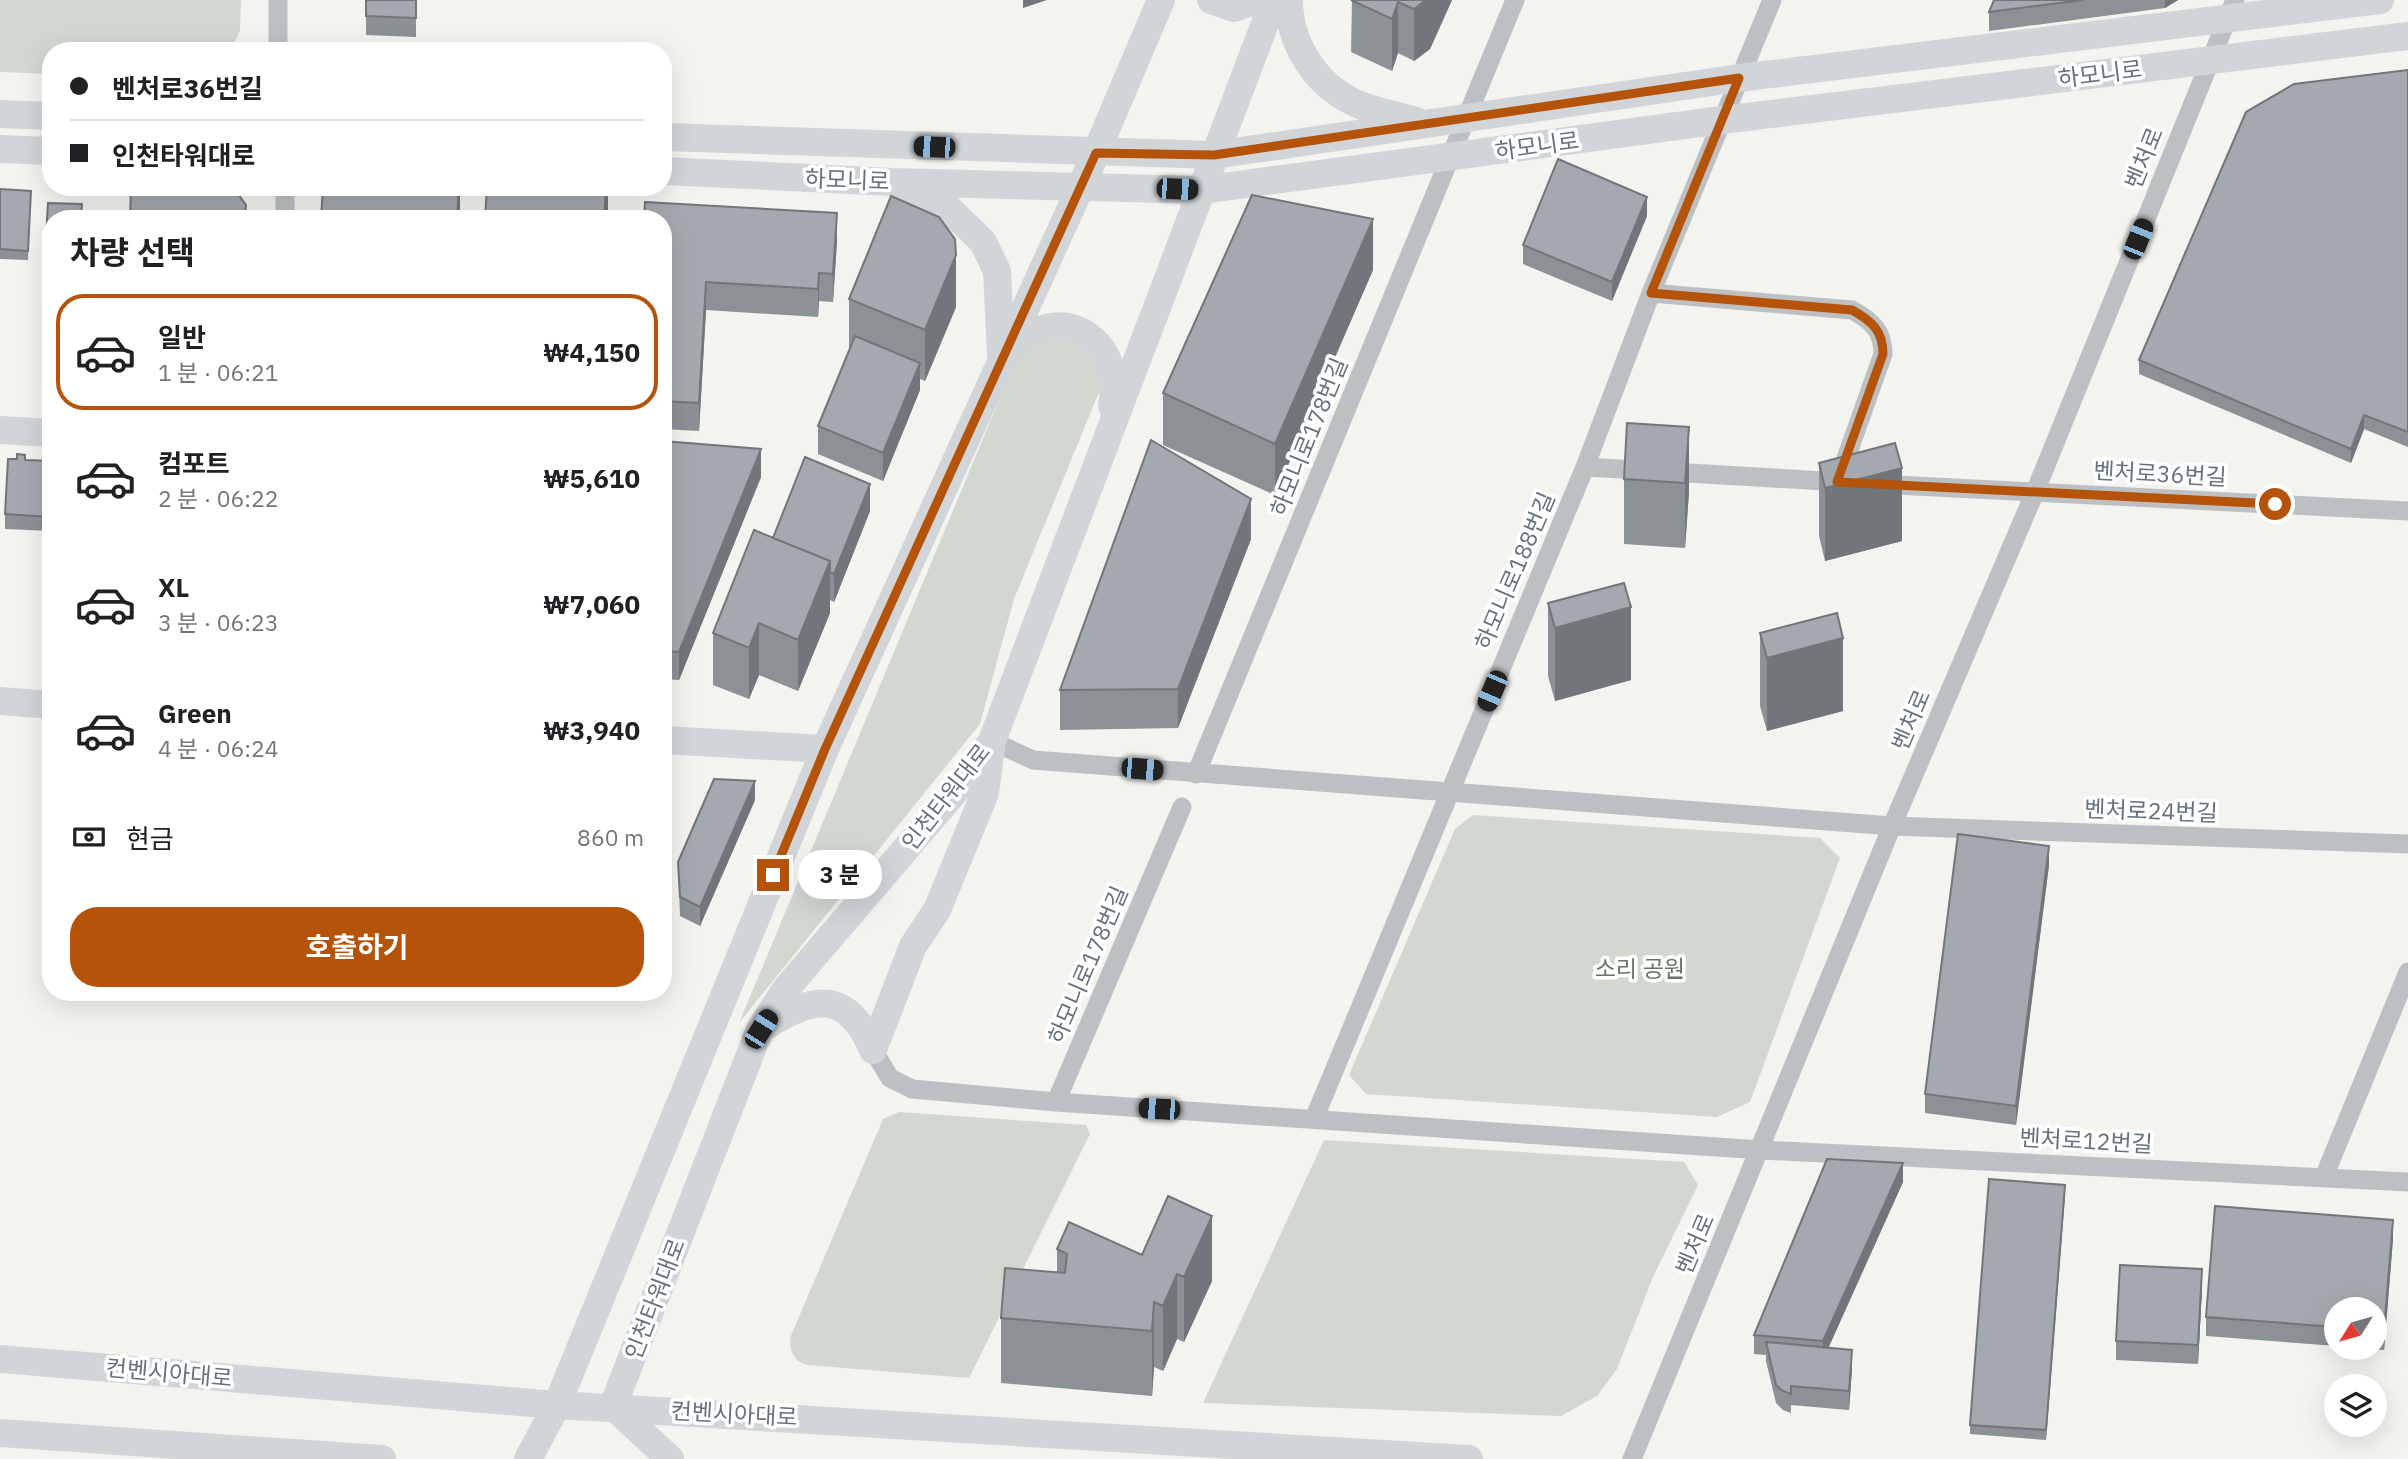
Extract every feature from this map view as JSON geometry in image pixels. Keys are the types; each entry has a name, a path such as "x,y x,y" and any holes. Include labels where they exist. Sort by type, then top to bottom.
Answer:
{"main road":[{"path":"528,1459 557,1405 825,749 1082,185 1161,0"},
{"path":"1211,0 1234,8 1258,0"},
{"name":"인천타워대로","path":"613,1406 761,1029 785,990 969,775 992,741 1274,0"},
{"path":"1289,0 1289,20 1300,50 1323,82 1353,102 1426,124"},
{"name":"하모니로","path":"672,137 1214,155 1739,78 2231,10 2379,0"},
{"name":"하모니로","path":"672,171 892,182 1201,190 1722,120 2408,36"},
{"path":"0,114 42,116"},
{"path":"0,149 42,150"},
{"path":"892,182 919,200 947,207 983,242 997,271 997,368"},
{"path":"997,368 1035,332 1053,326 1068,326 1083,331 1096,342 1107,358 1112,373 1113,403 1103,446"},
{"path":"0,430 42,432"},
{"path":"0,701 42,704"},
{"path":"672,740 825,749"},
{"path":"873,1049 913,946 937,911 985,793 992,741"},
{"path":"761,1029 790,1010 813,1002 833,1003 863,1026 873,1049"},
{"path":"852,1015 868,1018 879,1015 891,1004"},
{"name":"컨벤시아대로","path":"0,1359 557,1405 613,1406 1469,1459"},
{"path":"613,1406 670,1459"},
{"path":"0,1433 382,1459"}],"street":[{"path":"278,0 278,42"},
{"name":"하모니로178번길","path":"1196,774 1515,0"},
{"name":"하모니로188번길","path":"1314,1119 1585,467 1651,293 1772,0"},
{"name":"벤처로","path":"1632,1459 1892,826 2035,492 2231,10"},
{"path":"1651,293 1852,310 1877,328 1883,340 1883,354 1837,482"},
{"name":"벤처로36번길","path":"1585,467 2408,511"},
{"name":"벤처로24번길","path":"992,741 1033,760 1892,826 2408,844"},
{"name":"하모니로178번길","path":"1056,1102 1182,807"},
{"path":"2324,1177 2408,972"},
{"name":"벤처로12번길","path":"873,1049 890,1078 912,1089 1056,1102 1761,1150 2408,1182"}],"green space":[{"path":"0,0 241,0 240,30 235,42 42,42 42,74 0,72"},
{"path":"1076,337 1100,362 1100,390 1014,599 980,724 739,1023 1015,362 1043,338"},
{"name":"소리 공원","path":"1473,815 1820,838 1840,858 1750,1102 1717,1117 1366,1094 1349,1075 1455,829"},
{"path":"899,1112 1086,1125 1090,1134 969,1378 807,1365 798,1361 792,1351 790,1338 883,1119"},
{"path":"1324,1140 1684,1162 1698,1185 1653,1277 1617,1369 1597,1396 1561,1416 1203,1403"}],"building":[{"path":"366,0 416,0 416,18 366,16"},
{"path":"1351,0 1426,0 1414,9 1398,2 1392,19"},
{"path":"1994,0 2083,0 1989,12"},
{"path":"2408,70 2408,432 2364,415 2351,449 2139,360 2246,112 2294,84"},
{"path":"1558,159 1647,197 1612,282 1523,245"},
{"path":"0,189 31,191 28,251 0,249"},
{"path":"1252,195 1373,219 1275,444 1163,393"},
{"path":"131,196 240,196 246,205 246,210 130,210"},
{"path":"322,196 458,196 458,210 322,210"},
{"path":"486,196 605,196 605,210 486,210"},
{"path":"891,196 939,217 955,239 956,255 925,330 849,299"},
{"path":"645,202 837,213 833,274 819,273 818,289 706,282 699,403 672,402 672,210 645,210"},
{"path":"48,203 82,204 82,210 48,210"},
{"path":"855,336 920,363 883,453 818,426"},
{"path":"1627,423 1689,427 1685,483 1624,479"},
{"path":"1151,440 1251,499 1178,689 1060,690"},
{"path":"672,442 761,449 679,652 672,652"},
{"path":"1895,443 1902,468 1825,488 1819,463"},
{"path":"17,454 25,455 25,460 42,461 42,516 5,514 8,459 17,459"},
{"path":"805,457 870,484 834,574 830,572 830,561 773,538"},
{"path":"754,530 830,561 798,640 759,623 749,648 713,633"},
{"path":"1624,583 1631,607 1555,628 1548,603"},
{"path":"1837,613 1843,638 1767,658 1760,633"},
{"path":"714,779 755,781 700,907 680,897 678,862"},
{"path":"1958,834 2049,846 2016,1106 1925,1094"},
{"path":"1827,1159 1903,1163 1823,1341 1754,1335"},
{"path":"1989,1179 2065,1185 2046,1430 1970,1425"},
{"path":"1168,1196 1212,1216 1184,1277 1177,1274 1163,1306 1154,1302 1152,1331 1001,1318 1005,1268 1065,1273 1067,1254 1057,1249 1069,1222 1142,1255"},
{"path":"2215,1206 2393,1220 2387,1297 2324,1297 2324,1326 2206,1317"},
{"path":"2120,1265 2202,1269 2198,1345 2116,1341"},
{"path":"1766,1342 1852,1350 1849,1391 1791,1386 1791,1394 1783,1391 1776,1385"}],"route":[{"path":"773,875 825,749 1096,153 1214,155 1739,78 1651,293 1852,310 1877,328 1883,340 1883,354 1837,482 2275,504"}]}
